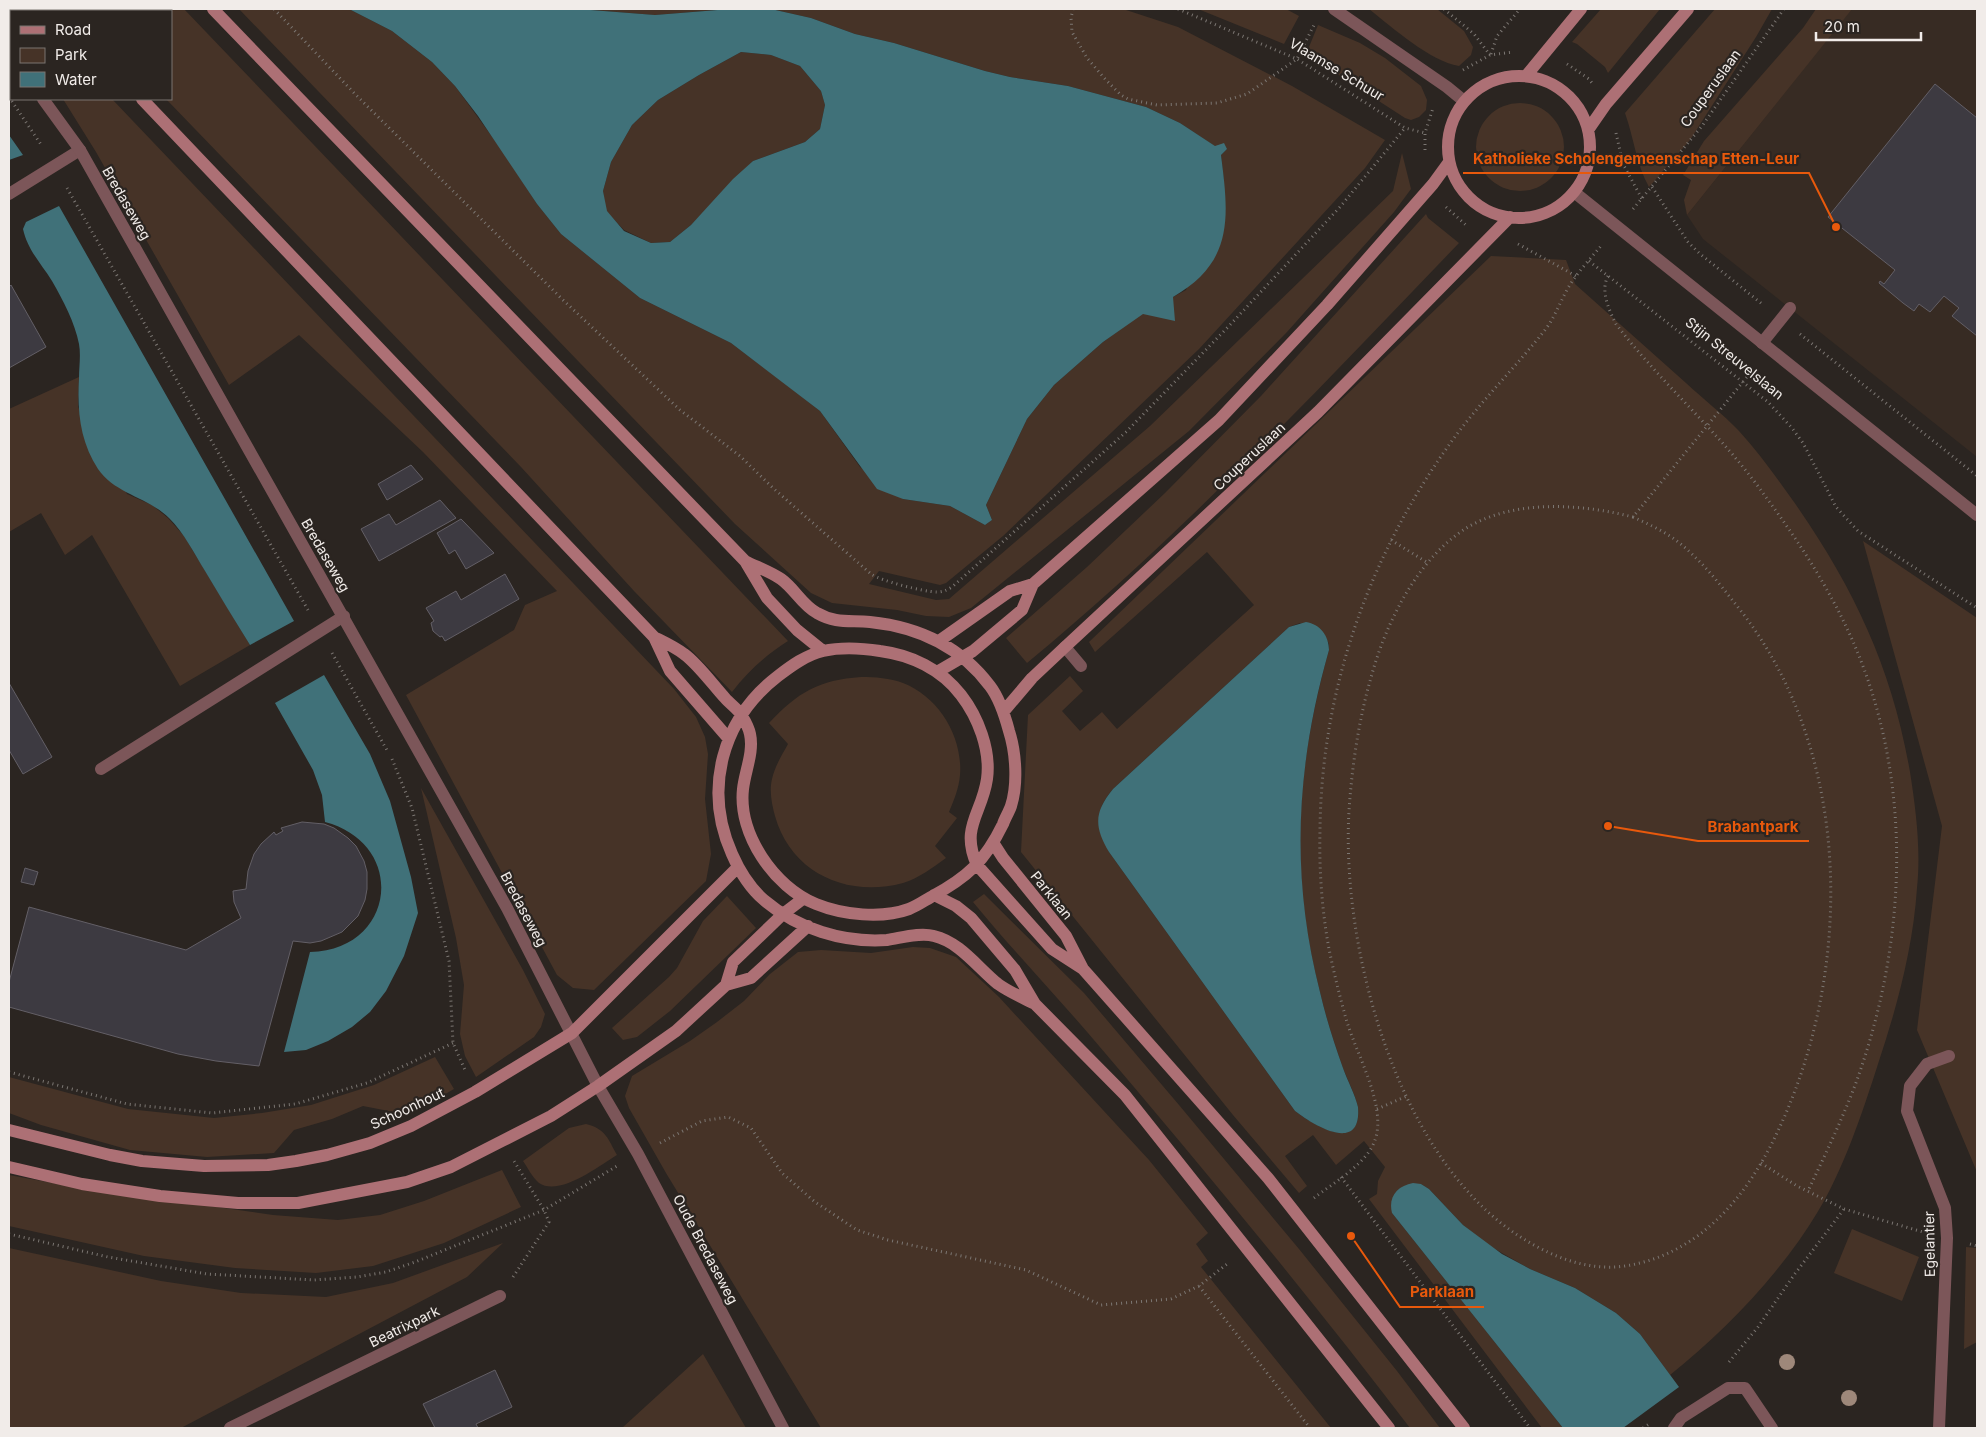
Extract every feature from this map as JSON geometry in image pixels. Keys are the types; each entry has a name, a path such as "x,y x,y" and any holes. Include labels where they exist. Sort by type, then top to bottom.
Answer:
{"main road":[{"path":"213,9 745,561 767,598 797,630 823,651"},
{"path":"1526,76 1581,9"},
{"path":"1588,130 1606,104 1688,9"},
{"path":"1526,76 1547,81 1565,93 1579,110 1588,130 1590,146 1588,163 1583,178 1574,192 1556,208 1534,216 1510,217 1489,211 1471,199 1457,182 1450,162 1448,140 1453,120 1464,101 1481,86 1503,77 1526,76"},
{"path":"143,100 654,637 670,671 729,739"},
{"path":"939,642 1010,591 1033,584 1219,420 1327,305 1450,162"},
{"name":"Couperuslaan","path":"1004,711 1032,678 1064,647 1318,412 1510,217"},
{"path":"654,637 686,654 741,715 750,734 743,790 748,827 756,848 781,881 804,898 816,904 838,910 873,914 910,909 960,879 976,865 994,844 1012,805 1014,784 1012,742 1004,711 990,687 964,658 916,630 868,622 838,622 817,613 803,603 782,579 745,561"},
{"path":"937,672 964,658 1022,610 1033,584"},
{"path":"976,865 970,850 970,834 987,778 987,759 983,737 962,696 951,683 937,672 897,653 850,648 823,651 805,658 772,681 757,695 741,715 721,760 718,812 723,835 738,867 762,899 783,914 824,934 864,940 886,940 932,935 948,941 1000,985 1035,1004"},
{"name":"Parklaan","path":"994,844 1003,858 1066,936 1082,969"},
{"name":"Parklaan","path":"976,865 1052,949 1082,969 1296,1212 1464,1428"},
{"name":"Schoonhout","path":"9,1130 80,1149 142,1161 204,1166 268,1165 327,1155 370,1143 411,1126 475,1092 572,1033 738,867"},
{"path":"934,895 956,906 971,918 1015,970 1035,1004 1125,1095 1389,1428"},
{"path":"726,985 733,962 783,914 804,898"},
{"path":"9,1167 82,1184 160,1196 238,1204 298,1203 407,1182 451,1167 551,1116 598,1086 676,1031 726,985 751,978 808,926"}],"street":[{"path":"1334,9 1447,87 1464,101"},
{"name":"Bredaseweg","path":"44,100 80,150 344,616 507,908 598,1086"},
{"path":"9,194 80,150"},
{"name":"Stijn Streuvelslaan","path":"1574,192 1977,515"},
{"path":"1762,343 1790,308"},
{"path":"101,769 344,616"},
{"path":"1064,647 1081,666"},
{"name":"Egelantier","path":"1938,1428 1947,1238 1944,1208 1907,1111 1910,1086 1921,1071 1927,1064 1949,1056"},
{"name":"Oude Bredaseweg","path":"598,1086 638,1154 783,1428"},
{"name":"Beatrixpark","path":"230,1428 500,1296"},
{"path":"1674,1428 1681,1418 1728,1388 1745,1388 1772,1428"}],"path":[{"path":"274,9 356,95 542,279 680,410 740,456 773,488 871,574 880,579 933,592 945,591 952,587 1126,432 1229,326 1333,214 1405,128"},
{"path":"1073,9 1071,18 1072,32 1087,58 1121,95 1128,99 1148,104 1202,104 1232,100 1254,90 1297,59 1317,17"},
{"name":"Vlaamse Schuur","path":"1178,9 1297,59 1405,128 1425,133"},
{"path":"1444,9 1474,34 1490,55 1497,36 1520,9"},
{"name":"Couperuslaan","path":"1378,1109 1346,1020 1329,949 1321,867 1320,808 1327,737 1340,675 1358,617 1391,540 1447,447 1484,400 1545,330 1554,318 1570,284 1702,126 1784,9"},
{"path":"9,1072 127,1104 212,1113 295,1104 358,1086 453,1042 449,961 412,808 394,762 55,166 11,100"},
{"path":"1652,187 1688,242 1699,254 1977,476"},
{"name":"Stijn Streuvelslaan","path":"1589,261 1768,402 1803,443 1836,507 1858,531 1977,608"},
{"path":"1608,276 1605,292 1616,324 1758,486 1804,553 1832,599 1854,646 1871,694 1885,744 1894,796 1898,849 1896,904 1883,982 1857,1080 1830,1147 1808,1191"},
{"path":"1633,517 1743,383"},
{"path":"1571,507 1609,511 1633,517 1655,527 1675,540 1700,562 1750,623 1773,657 1795,700 1811,748 1823,796 1828,839 1829,932 1822,995 1795,1093 1762,1163 1743,1192 1725,1213 1705,1231 1686,1244 1667,1253 1625,1266 1606,1267 1568,1260 1550,1253 1527,1241 1491,1214 1449,1167 1426,1132 1407,1096 1386,1046 1363,971 1351,889 1349,814 1361,718 1375,664 1392,618 1400,603 1440,549 1462,532 1486,518 1534,508 1571,507"},
{"path":"1391,540 1428,563"},
{"path":"1296,1212 1366,1157 1376,1137 1378,1109 1407,1096"},
{"path":"9,1234 108,1257 207,1274 323,1279 357,1278 386,1272 544,1210 638,1154 702,1121 728,1117 750,1128 782,1173 815,1202 858,1230 898,1242 1026,1270 1101,1305 1171,1299 1199,1286 1248,1249"},
{"path":"1762,1163 1808,1191 1844,1209 1947,1238"},
{"path":"1341,1177 1530,1428"},
{"path":"1729,1363 1758,1327 1794,1275 1844,1209"},
{"path":"500,1296 549,1222 544,1210"},
{"path":"1199,1286 1310,1428"},
{"path":"1644,1428 1651,1422"}],"shaded area":[{"path":"1845,9 1977,9 1977,457 1703,239 1687,215 1794,81"}],"green space":[{"path":"78,9 184,9 788,641 758,664 732,692 634,591 521,467 167,100 172,100 172,10"},
{"path":"239,9 349,9 392,31 432,62 455,86 501,149 537,204 561,234 640,298 731,343 780,380 820,411 860,467 903,499 950,506 985,525 992,520 986,505 1027,419 1054,385 1103,342 1143,313 1186,290 1224,181 1221,155 1227,149 1216,147 1180,123 1146,107 1068,86 985,71 894,43 855,34 811,18 771,9 1123,9 1178,27 1292,86 1385,140 1365,168 1199,349 1003,536 946,583 940,585 879,571 869,584 936,600 949,599 1150,426 1393,191 1402,153 1411,189 1394,212 1287,332 1189,431 971,608 949,617 926,616 897,610 832,603 811,593 735,524"},
{"path":"578,9 730,9 655,15"},
{"path":"1198,9 1286,9 1299,16 1284,44"},
{"path":"1369,9 1437,9 1464,31 1473,47 1471,55 1459,66 1436,58 1412,43"},
{"path":"1601,9 1660,9 1608,73 1605,67 1572,42"},
{"path":"1715,9 1772,9 1690,140 1649,187 1638,160 1625,113"},
{"path":"1816,9 1852,9 1687,215 1684,200 1691,180 1683,175 1704,141 1803,28"},
{"path":"1318,25 1360,43 1385,58 1421,86 1427,100 1426,110 1419,117 1411,120 1405,118 1314,59 1309,47"},
{"path":"741,52 771,55 800,66 821,91 825,105 820,129 805,142 753,161 691,225 670,242 651,243 624,230 606,211 603,191 611,162 632,125 658,100"},
{"path":"64,100 113,100 674,689 696,717 705,737 708,754 705,799 711,854 706,881 594,990 573,988 557,975 406,695 514,630 525,605 557,591 423,452 299,335 229,385 96,152"},
{"path":"1511,103 1529,103 1545,110 1557,122 1564,138 1564,156 1557,172 1545,184 1529,191 1511,191 1495,184 1483,172 1476,156 1476,138 1483,122 1495,110"},
{"path":"1426,214 1428,218 1459,243 1302,406 1195,512 1140,564 1027,663 1006,638 1087,567 1165,493 1261,396"},
{"path":"1491,256 1566,260 1575,284 1739,431 1761,457 1794,502 1835,566 1868,630 1881,664 1893,698 1910,772 1917,830 1918,874 1912,933 1898,999 1866,1101 1835,1179 1817,1213 1787,1257 1751,1300 1691,1358 1670,1375 1640,1334 1616,1313 1575,1288 1530,1269 1488,1245 1463,1225 1429,1189 1421,1184 1392,1213 1563,1428 1542,1428 1369,1199 1377,1194 1378,1181 1385,1167 1364,1141 1336,1165 1313,1135 1285,1156 1307,1186 1299,1193 1233,1115 1021,852 1028,715 1070,676 1083,691 1062,711 1080,731 1102,712 1117,729 1254,605 1207,552 1095,652 1089,642","holes":["1300,623 1324,634 1329,644 1329,650 1309,736 1303,779 1300,821 1301,863 1310,948 1320,992 1336,1049 1358,1107 1357,1121 1352,1129 1345,1133 1324,1128 1295,1111 1109,852 1099,819 1102,805 1113,789 1289,627"]},
{"path":"79,377 78,407 127,494 152,505 168,518 184,536 250,645 180,686 92,535 65,555 41,513 9,532 9,409"},
{"path":"1863,541 1977,618 1977,1172 1917,1030 1942,826"},
{"path":"861,677 898,681 916,689 928,698 938,708 953,733 960,761 959,785 949,812 957,818 935,846 946,858 925,872 903,883 882,887 862,887 842,883 824,876 808,866 794,853 783,836 775,816 771,798 773,774 788,744 769,723 790,703 810,690 833,681"},
{"path":"421,788 523,970 545,1014 541,1027 534,1037 476,1077 465,1056 460,1034 464,985 456,938"},
{"path":"984,894 1084,993 1299,1249 1440,1428 1410,1428 1332,1327 1211,1179 1088,1033 973,902"},
{"path":"727,896 756,928 670,1011 637,1037 623,1040 612,1028 677,968 703,921"},
{"path":"913,947 930,948 956,957 999,997 1149,1160 1208,1233 1196,1244 1208,1261 1201,1267 1331,1428 821,1428 666,1173 629,1108 625,1096 632,1076 690,1041 717,1022 744,1001 770,974 798,952 821,950 871,953"},
{"path":"435,1057 454,1089 409,1115 363,1106 332,1119 294,1130 274,1153 207,1157 130,1150 41,1125 9,1113 9,1077 128,1109 214,1118 311,1105 374,1085"},
{"path":"586,1124 598,1129 609,1139 617,1155 568,1183 547,1186 539,1183 523,1161 569,1128"},
{"path":"502,1170 521,1207 444,1243 373,1266 316,1273 235,1268 144,1256 9,1226 9,1175 119,1195 273,1215 338,1220 380,1215 424,1201"},
{"path":"1852,1229 1919,1257 1902,1301 1834,1273"},
{"path":"503,1243 467,1277 181,1428 9,1428 9,1248 161,1281 241,1293 326,1297 393,1283"},
{"path":"1966,1247 1977,1248 1977,1342 1964,1349"},
{"path":"703,1354 746,1428 622,1428"}],"water":[{"path":"349,9 578,9 655,15 730,9 771,9 811,18 855,34 894,43 985,71 1068,86 1146,107 1180,123 1215,146 1224,143 1227,149 1221,155 1225,198 1223,236 1217,253 1207,269 1193,283 1173,297 1175,321 1143,314 1103,342 1054,385 1027,419 986,505 992,520 985,525 950,506 903,499 877,489 820,411 731,343 640,298 561,234 537,204 478,116 455,86 432,62 392,31","holes":["741,52 771,55 800,66 821,91 825,105 820,129 805,142 753,161 733,179 691,225 670,242 651,243 624,231 607,211 603,191 611,162 632,125 658,100"]},
{"path":"9,135 23,155 9,160"},
{"path":"59,206 294,621 250,645 179,530 161,511 122,490 105,477 98,469 87,448 79,414 80,352 77,336 64,304 52,281 31,250 23,229 26,222"},
{"path":"1306,622 1315,625 1323,632 1329,645 1329,650 1309,736 1304,778 1301,863 1304,906 1310,948 1330,1030 1358,1107 1357,1122 1352,1130 1345,1133 1324,1129 1295,1111 1109,852 1101,835 1098,820 1102,805 1113,789 1289,627"},
{"path":"324,675 370,754 390,801 411,877 418,913 404,956 386,991 370,1012 352,1027 328,1041 306,1050 284,1052 310,952 339,947 360,934 374,916 381,894 379,872 370,851 352,834 325,822 322,795 313,770 275,703"},
{"path":"1407,1184 1421,1184 1429,1189 1463,1225 1502,1254 1530,1269 1575,1288 1616,1313 1640,1334 1679,1387 1623,1428 1563,1428 1392,1213 1391,1202 1395,1193"}],"building":[{"path":"1935,84 1977,118 1977,336 1952,316 1959,308 1944,296 1930,312 1919,304 1914,311 1903,303 1879,283 1880,281 1884,284 1895,270 1828,217"},
{"path":"11,285 46,347 9,368 9,287"},
{"path":"411,465 423,479 387,500 378,484"},
{"path":"440,500 456,518 379,561 361,529 389,514 396,525"},
{"path":"461,519 494,553 466,569 455,550 449,554 437,533"},
{"path":"505,574 519,599 445,641 442,636 440,637 433,631 431,623 434,621 426,608 456,591 461,600"},
{"path":"9,683 52,757 23,774 9,750"},
{"path":"302,822 324,824 334,828 356,846 364,861 367,872 367,889 365,900 358,916 342,932 321,941 310,943 293,941 259,1066 178,1054 9,1007 9,982 29,907 186,950 241,918 234,902 233,891 246,889 248,871 254,854 261,844 274,832 276,835 283,831 281,828"},
{"path":"25,868 38,872 34,885 21,882"},
{"path":"495,1370 512,1407 476,1424 478,1428 435,1428 423,1404"}],"place":[{"name":"Katholieke Scholengemeenschap Etten-Leur","path":"1836,227"},
{"name":"Brabantpark","path":"1608,826"},
{"name":"Parklaan","path":"1351,1236"}]}
